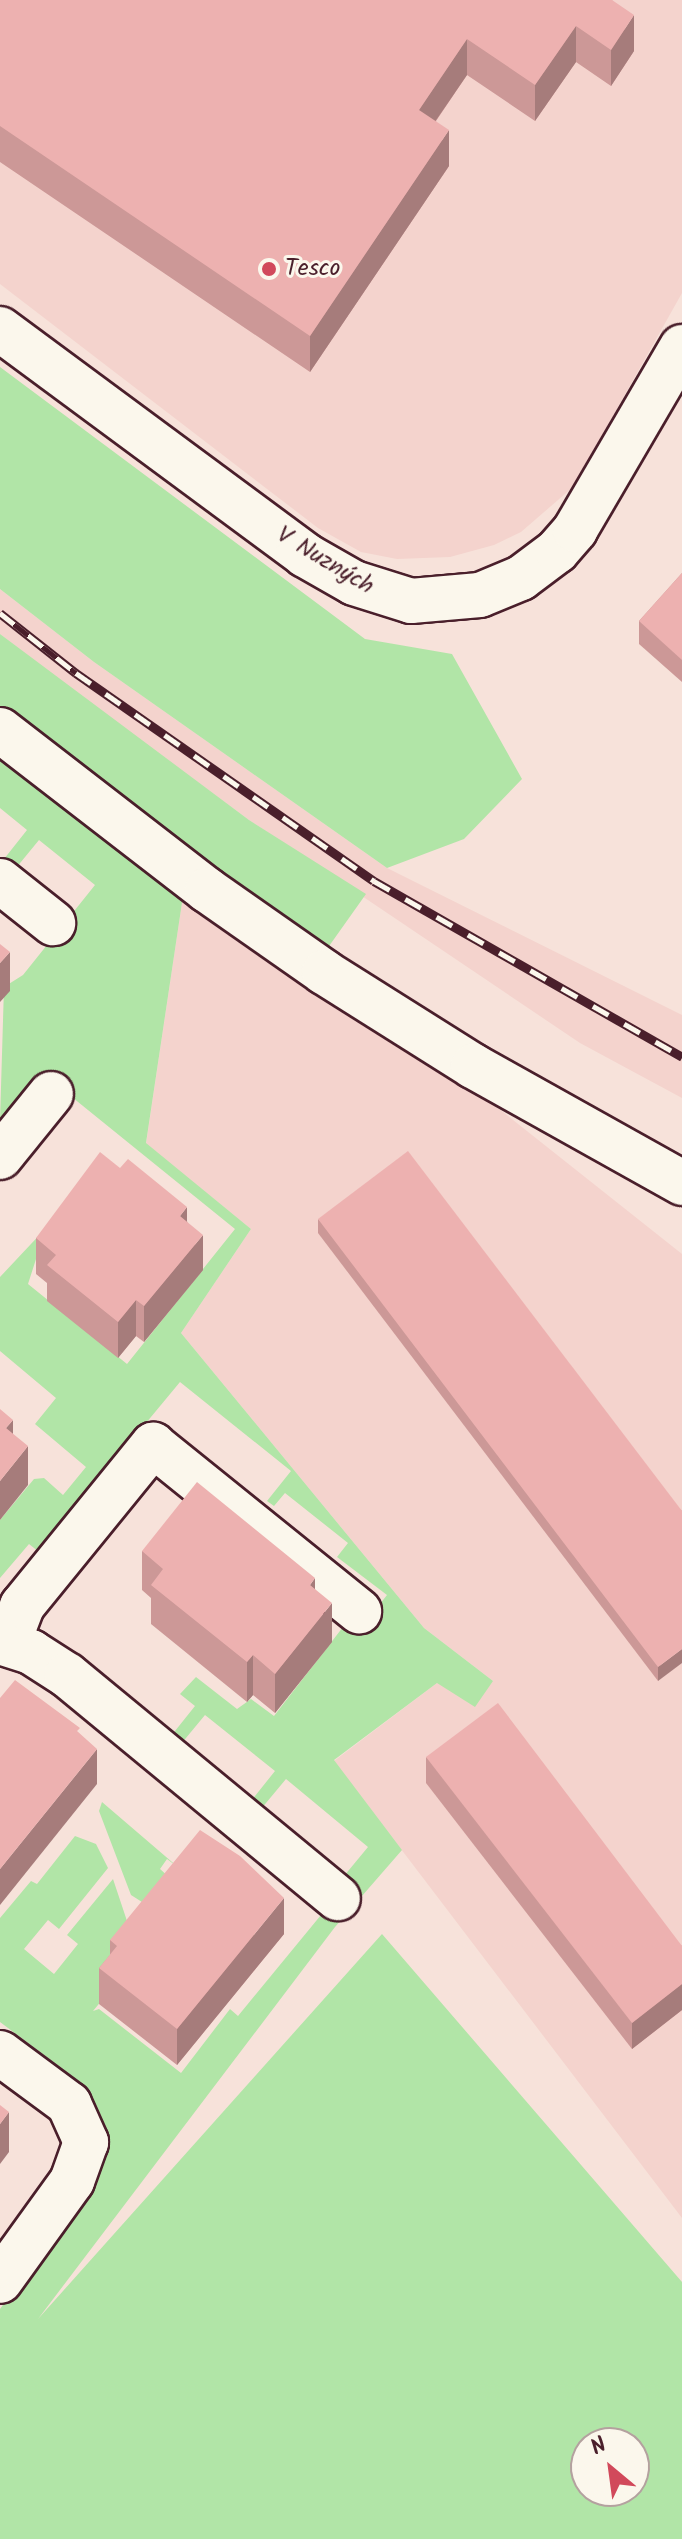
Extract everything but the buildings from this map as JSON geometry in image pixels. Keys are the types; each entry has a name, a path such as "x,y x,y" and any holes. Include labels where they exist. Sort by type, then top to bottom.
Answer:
{"street":[{"name":"V Nuzných","path":"0,329 305,555 354,583 411,601 480,595 521,578 557,551 575,530 682,347"},
{"path":"0,730 207,890 324,972 473,1066 682,1183"},
{"path":"0,881 53,923"},
{"path":"0,1157 51,1094"},
{"path":"338,1898 67,1675 4,1643 22,1606 153,1445 359,1611"},
{"path":"0,2053 69,2104 86,2142 72,2181 0,2281"}],"shaded area":[{"path":"0,0 682,0 682,293 573,487 521,532 494,545 450,557 397,559 361,552 318,528 0,284"},
{"path":"0,589 94,662 387,868 682,1015 682,1098 580,1043 249,820 72,690 0,634"},
{"path":"183,896 474,1089 682,1254 682,2218 334,1761 437,1683 493,1681 424,1628 181,1333 251,1229 146,1144"}],"green space":[{"path":"0,367 365,639 452,654 522,779 464,839 387,868 94,662 0,589"},
{"path":"0,634 249,820 366,894 322,956 0,712"},
{"path":"0,752 183,896 146,1143 251,1229 181,1333 424,1628 493,1681 475,1707 437,1683 334,1760 402,1850 335,1927 38,2319 382,1934 682,2282 682,2539 0,2539 0,2309 97,2174 90,2097 72,2076 0,2022 0,1918 31,1881 37,1884 75,1836 96,1844 108,1868 59,1929 48,1920 24,1949 54,1974 78,1944 67,1935 113,1879 128,1924 117,1982 93,2011 99,2009 181,2073 230,2009 238,2016 321,1915 329,1920 356,1886 344,1876 368,1847 286,1779 261,1809 251,1801 275,1771 205,1715 181,1744 171,1736 195,1706 180,1694 196,1677 237,1709 251,1699 274,1716 343,1627 349,1624 359,1631 387,1595 337,1557 348,1543 285,1493 274,1506 267,1501 291,1471 180,1382 39,1552 29,1544 0,1578 0,1520 34,1479 44,1478 63,1495 86,1467 35,1424 56,1398 0,1351 0,1277 46,1228 28,1284 127,1364 235,1229 41,1072 0,1121 4,987 23,975 95,885 39,840 16,868 4,859 27,830 0,808"},
{"path":"102,1802 179,1868 167,1859 160,1869 170,1878 142,1902 131,1895 99,1811"}],"railway":[{"path":"0,613 76,673 374,881 682,1057"}],"place":[{"name":"Tesco","path":"269,269"}]}
